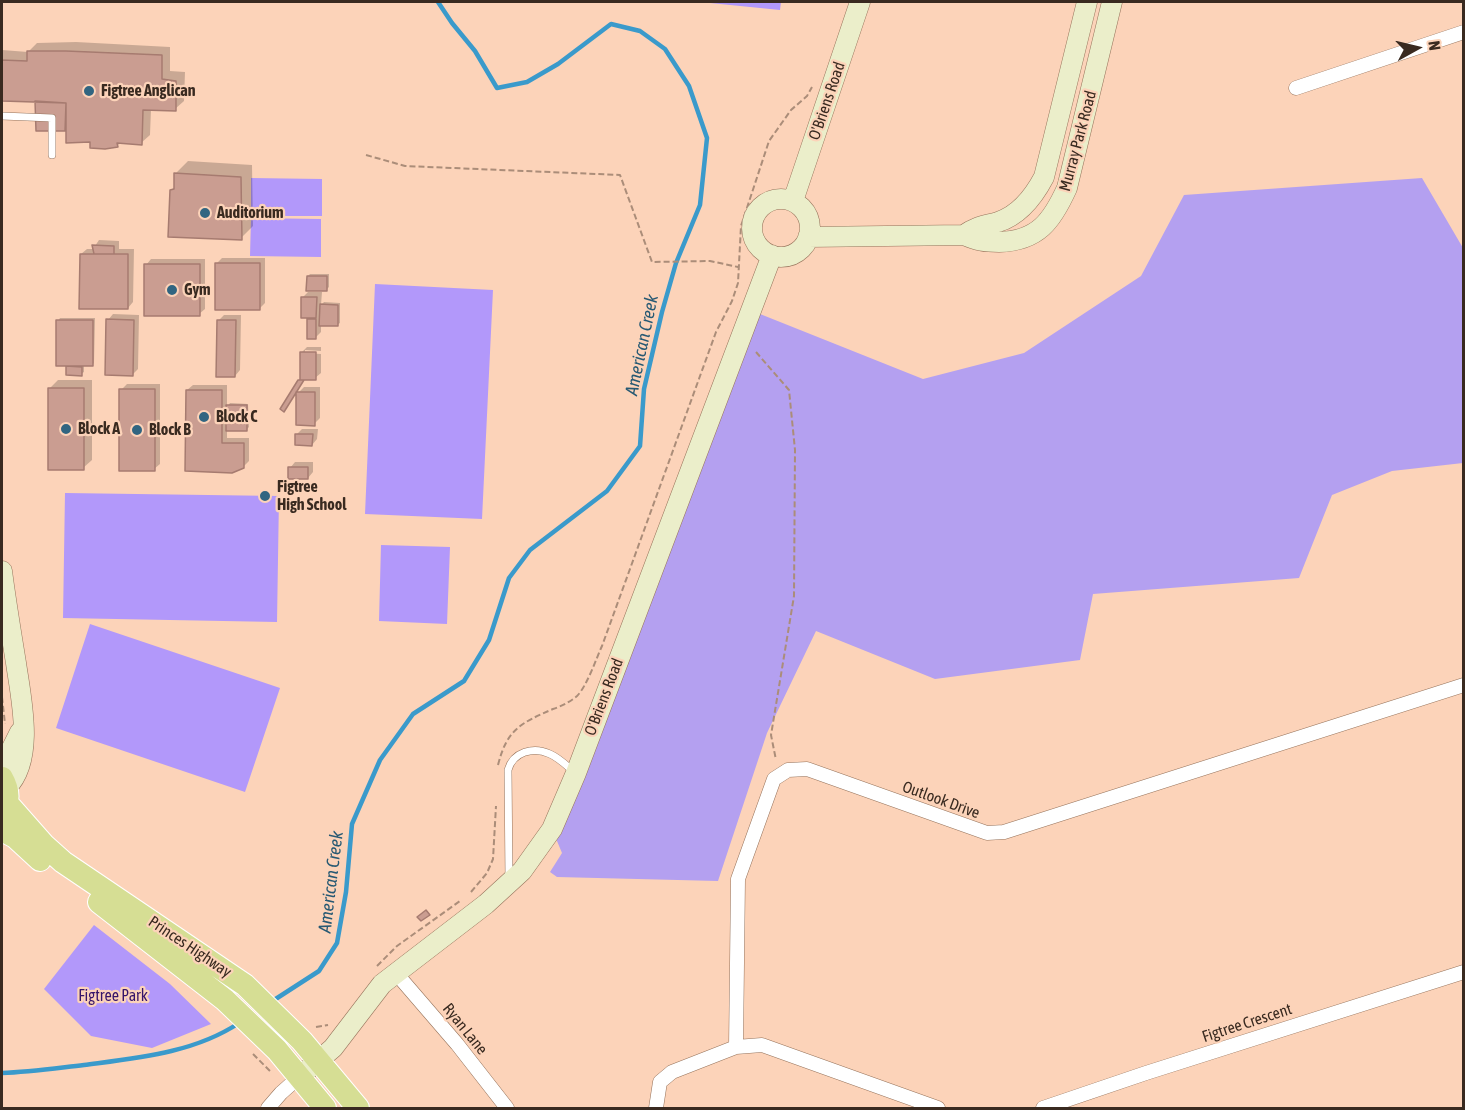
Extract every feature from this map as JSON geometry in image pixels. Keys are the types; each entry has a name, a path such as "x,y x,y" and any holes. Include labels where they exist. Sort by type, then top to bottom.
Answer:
{"main road":[{"name":"Princes Highway","path":"4,795 44,845 63,862 245,985 302,1028 318,1060 358,1108"},
{"name":"Princes Highway","path":"2,830 15,837 50,868 94,898 225,1000 276,1050 325,1108"}],"street":[{"name":"O'Briens Road","path":"793,201 860,2"},
{"name":"Murray Park Road","path":"964,235 977,226 1000,221 1015,213 1036,192 1044,177 1087,2"},
{"name":"Murray Park Road","path":"808,237 964,235 978,242 1019,240 1040,230 1054,213 1067,188 1112,2"},
{"path":"1296,88 1464,32"},
{"path":"773,200 793,201 806,212 810,229 808,237 805,244 794,254 779,257 772,255 760,248 755,240 752,230 753,220 758,211 773,200"},
{"name":"O'Briens Road","path":"299,1077 333,1048 371,996 395,972 509,884 534,856 552,829 576,773 772,255"},
{"path":"2,571 14,727 21,762 16,776 4,795"},
{"name":"Outlook Drive","path":"782,774 788,770 807,770 987,834 1004,832 1464,685"},
{"path":"2,760 19,737 14,727"},
{"path":"736,1047 738,879 774,779 782,774"},
{"name":"Ryan Lane","path":"395,972 457,1044 507,1108"},
{"name":"Figtree Crescent","path":"1042,1108 1464,972"},
{"path":"656,1108 660,1082 672,1072 736,1047 762,1045 938,1108"},
{"path":"268,1108 299,1077"}],"lane":[{"path":"2,116 52,118 52,155"},
{"path":"509,884 508,770 511,761 518,754 547,753 576,773"}],"path":[{"path":"497,765 502,747 512,731 531,719 567,703 579,694 602,646 716,332 732,301 738,283 741,226 769,141 791,110 807,96 817,79"},
{"path":"366,155 405,166 620,175 652,262 710,261 738,267"},
{"path":"756,352 789,390 795,450 794,596 771,735 775,756 782,774"},
{"path":"2,697 14,727"},
{"path":"470,894 487,873 493,859 496,803"},
{"path":"374,968 398,946 462,900"},
{"path":"302,1028 326,1027 332,1022"}],"green space":[{"path":"700,2 781,2 780,10"},
{"path":"251,178 322,179 322,216 251,216"},
{"path":"251,218 321,219 321,257 250,256"},
{"path":"375,284 493,290 482,519 365,514"},
{"path":"65,493 279,496 277,622 63,618"},
{"path":"381,545 450,547 447,624 379,621"},
{"path":"90,624 280,688 245,792 56,728"},
{"name":"Figtree Park","path":"94,925 170,984 211,1024 152,1048 91,1036 44,989"}],"shaded area":[{"path":"1422,178 1463,248 1463,463 1392,471 1332,495 1299,578 1093,594 1080,660 935,679 816,631 767,733 718,881 557,877 550,872 562,853 552,829 750,310 923,379 1024,353 1141,276 1184,195"}],"building":[{"name":"Figtree Anglican","path":"27,51 162,55 162,79 176,81 176,111 143,110 142,145 117,143 118,147 105,149 90,148 90,142 66,143 66,103 2,101 2,60 27,61"},
{"path":"35,101 66,103 65,131 36,131"},
{"name":"Auditorium","path":"174,173 241,177 242,240 168,237 170,190 174,189"},
{"path":"92,245 114,246 114,254 94,254"},
{"path":"80,254 128,254 128,309 79,309"},
{"path":"215,263 260,263 260,310 215,310"},
{"name":"Gym","path":"144,264 200,264 200,316 144,316"},
{"path":"307,276 327,276 327,291 306,291"},
{"path":"301,297 317,297 316,318 301,318"},
{"path":"320,304 338,305 338,326 319,326"},
{"path":"106,319 134,320 133,376 105,375"},
{"path":"307,319 316,319 316,339 307,339"},
{"path":"56,320 93,320 93,366 56,366"},
{"path":"217,320 236,320 235,377 216,377"},
{"path":"300,352 316,352 316,380 300,380"},
{"path":"66,366 82,367 82,376 66,375"},
{"path":"298,380 304,380 284,412 280,409"},
{"name":"Block A","path":"48,388 84,388 84,470 48,470"},
{"name":"Block B","path":"119,389 155,389 155,471 119,471"},
{"name":"Block C","path":"186,390 222,390 222,443 244,443 244,468 232,473 185,471"},
{"path":"296,392 315,392 315,426 296,425"},
{"path":"226,405 247,405 247,431 226,431"},
{"path":"295,434 313,434 312,446 295,445"},
{"path":"288,467 308,467 308,479 288,479"},
{"path":"426,910 430,915 421,921 417,917"}],"waterway":[{"name":"American Creek","path":"271,1002 319,971 337,943 346,892 352,824 380,760 413,714 464,681 489,640 509,578 530,550 607,491 640,446 644,389 662,312 676,263 700,205 707,138 689,86 665,49 640,31 611,24 558,64 527,82 497,88 475,51 438,2"},
{"name":"American Creek","path":"2,1073 84,1065 164,1053 203,1041 239,1023"}],"place":[{"name":"Figtree Anglican","path":"89,91"},
{"name":"Auditorium","path":"205,213"},
{"name":"Gym","path":"172,290"},
{"name":"Block C","path":"204,417"},
{"name":"Block A","path":"66,429"},
{"name":"Block B","path":"137,430"},
{"name":"Figtree High School","path":"265,496"}]}
